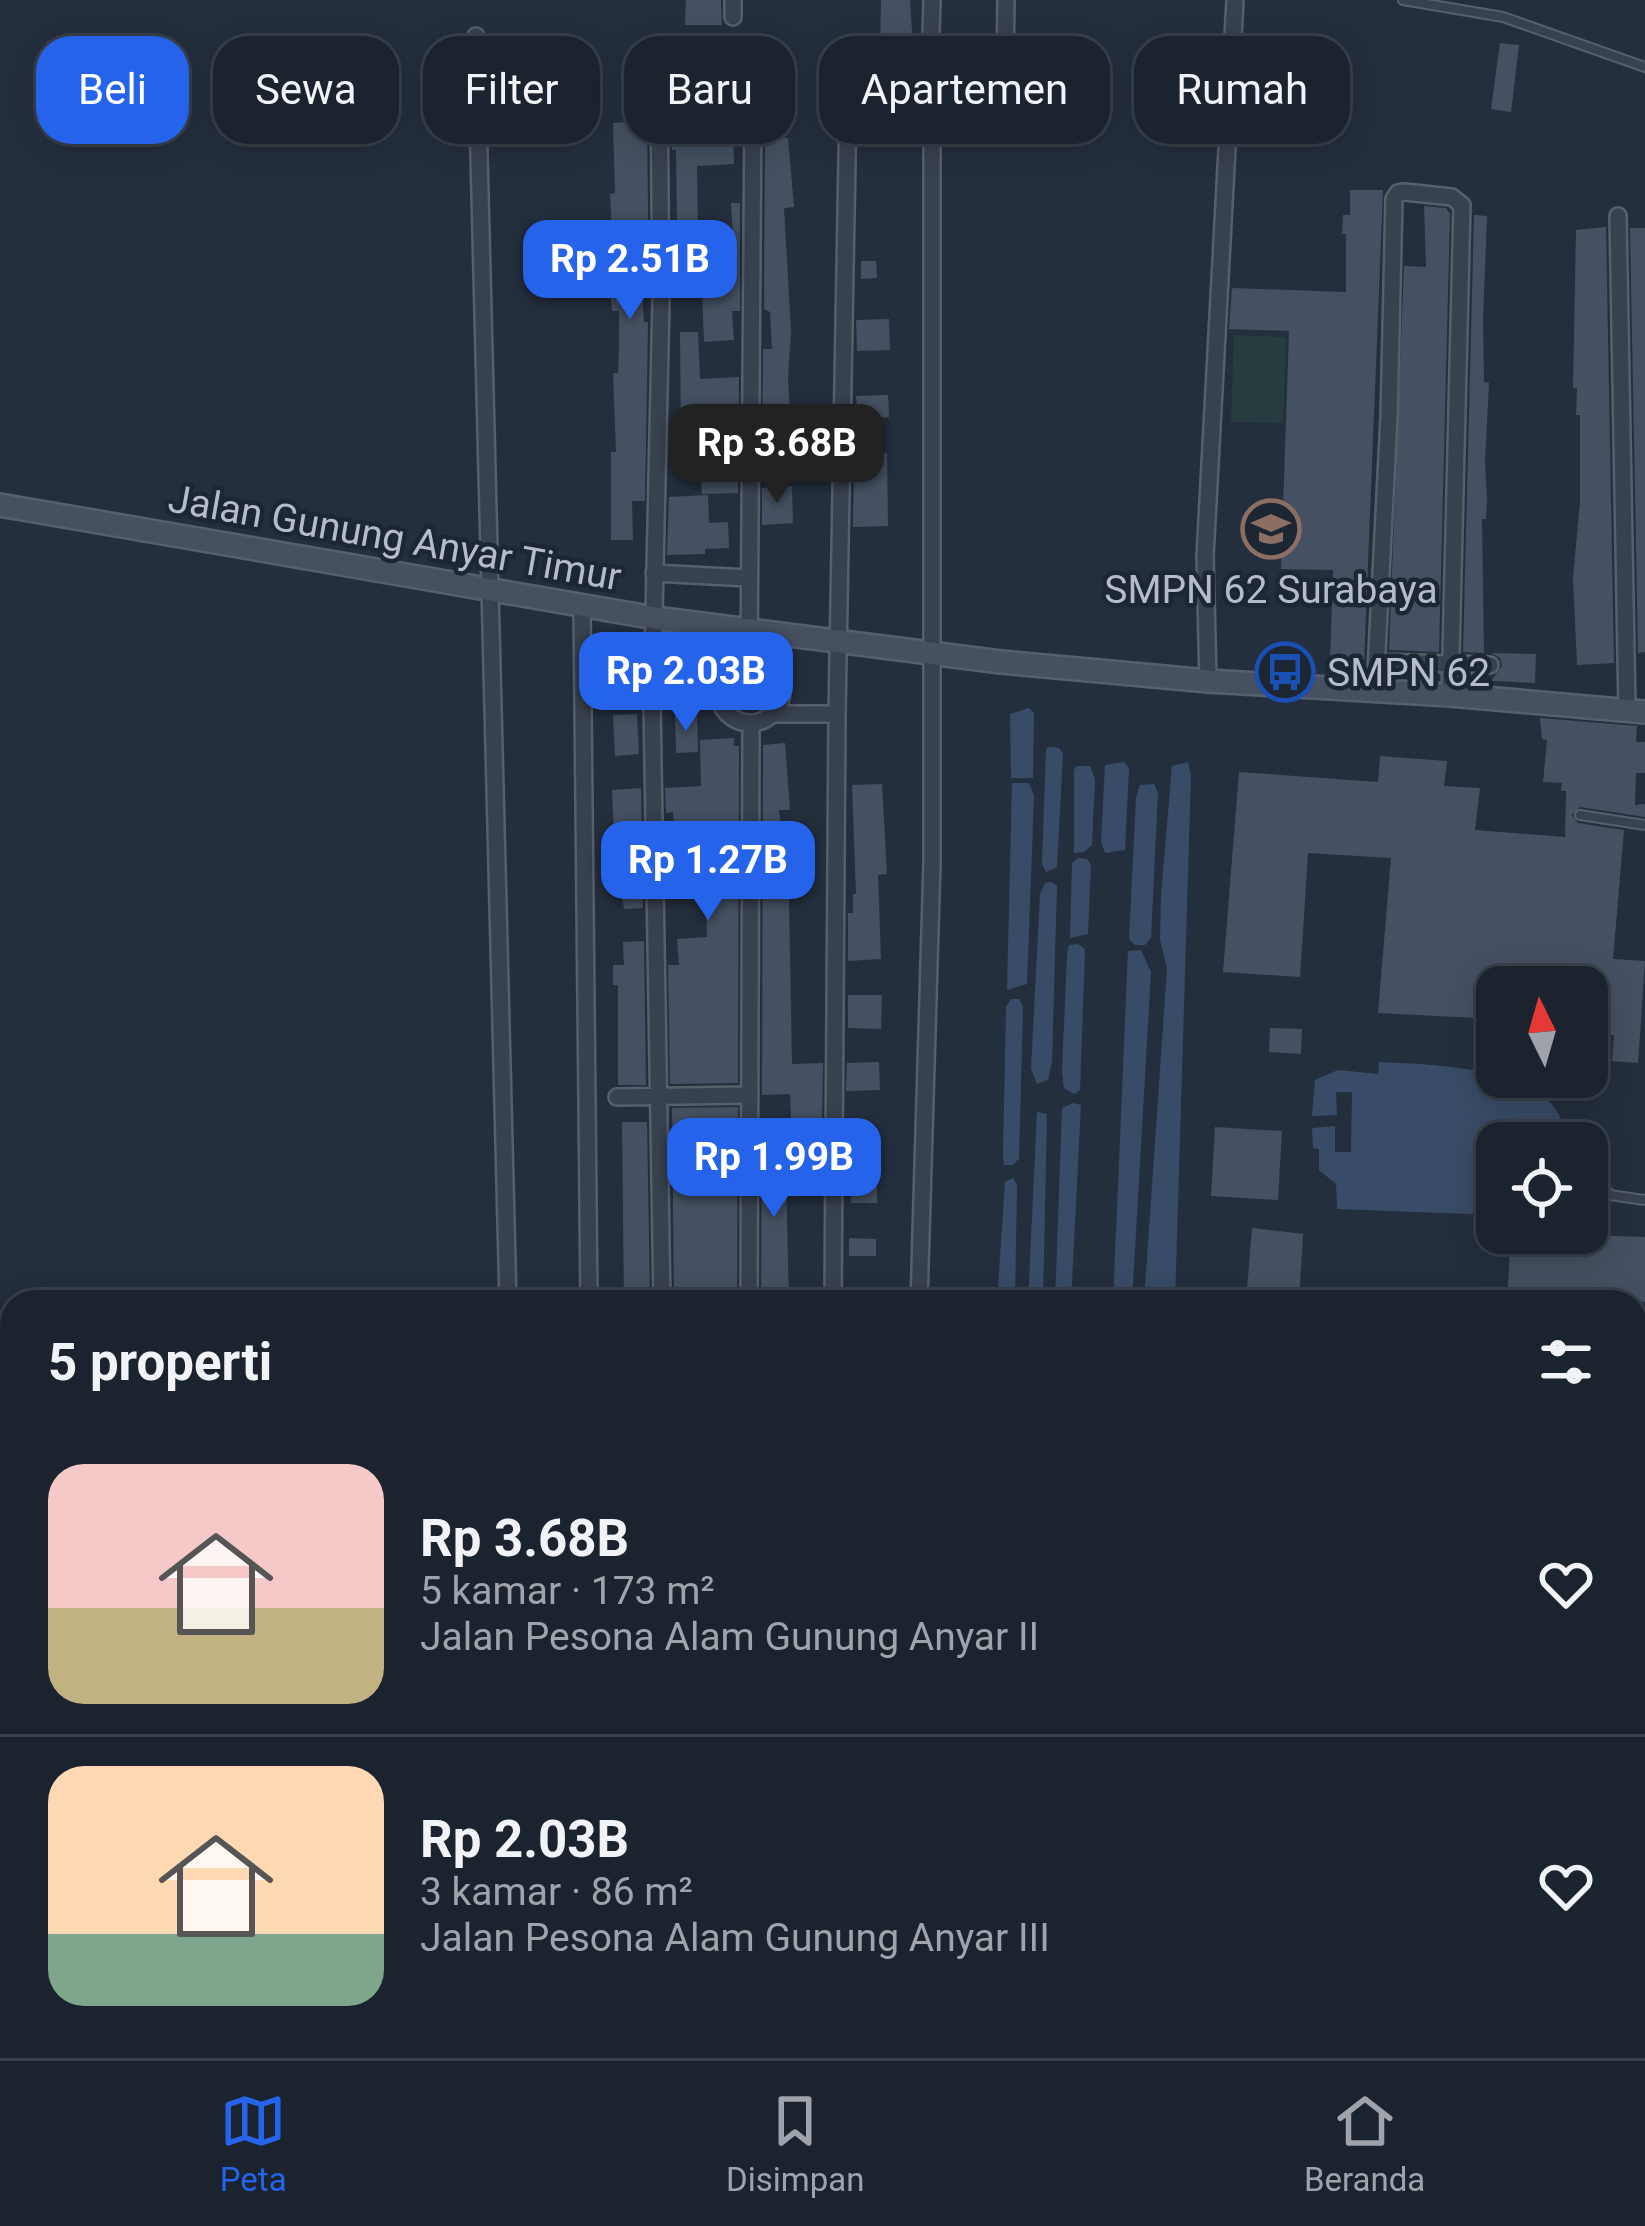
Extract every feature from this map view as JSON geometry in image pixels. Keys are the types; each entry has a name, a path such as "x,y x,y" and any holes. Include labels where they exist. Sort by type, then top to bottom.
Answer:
{"street":[{"path":"932,0 932,34"},
{"path":"1005,36 1006,0"},
{"path":"1208,681 1205,556 1234,0"},
{"path":"662,1290 652,683 662,300 661,72 672,67 724,68 738,73 751,94 754,117 749,658"},
{"path":"479,144 508,1290"},
{"path":"833,1290 836,714 847,144"},
{"path":"919,1290 933,652 932,144"},
{"path":"1375,691 1394,200 1405,192 1452,197 1462,205 1450,695"},
{"path":"1618,216 1636,711"},
{"name":"Jalan Gunung Anyar Timur","path":"0,505 655,618 1208,681 1636,711"},
{"path":"654,573 748,578"},
{"path":"582,606 589,1290"},
{"path":"774,714 781,703 780,678 762,661 737,661 719,679 717,692 727,714 751,724 774,714 836,714"},
{"path":"1377,662 1490,665"},
{"path":"652,683 719,679"},
{"path":"749,1290 751,724"},
{"path":"617,1096 750,1095"}],"lane":[{"path":"1403,0 1503,17 1645,67"},
{"path":"1580,815 1645,825"},
{"path":"1608,1192 1645,1200"}],"green space":[{"path":"1234,335 1286,337 1283,423 1231,422"}],"water":[{"path":"1029,708 1034,713 1033,778 1011,778 1010,714"},
{"path":"1046,749 1063,754 1057,867 1046,872 1042,864"},
{"path":"1124,762 1129,768 1125,850 1105,853 1101,842 1105,765"},
{"path":"1188,762 1191,775 1175,1290 1145,1290 1167,968 1160,940 1161,896 1172,766"},
{"path":"1090,766 1095,779 1092,845 1074,853 1074,770"},
{"path":"1012,783 1029,783 1034,795 1027,984 1007,990"},
{"path":"1154,784 1158,793 1151,938 1145,945 1135,945 1129,939 1136,797 1140,785"},
{"path":"1078,858 1091,865 1088,934 1070,938 1072,863"},
{"path":"1045,883 1057,886 1052,1061 1048,1080 1037,1084 1031,1069 1040,894"},
{"path":"1069,945 1085,949 1080,1090 1074,1094 1064,1088 1062,1072 1067,953"},
{"path":"1141,950 1151,972 1133,1290 1114,1290 1128,951"},
{"path":"1011,999 1019,999 1023,1007 1019,1159 1004,1165 1006,1007"},
{"path":"1379,1062 1476,1071 1476,1098 1545,1098 1561,1122 1476,1122 1476,1214 1337,1209 1336,1184 1319,1170 1312,1128 1335,1126 1335,1152 1351,1152 1352,1092 1336,1092 1337,1115 1312,1116 1315,1080 1338,1070 1378,1074"},
{"path":"1081,1105 1072,1290 1055,1290 1062,1108"},
{"path":"1037,1112 1047,1114 1043,1290 1029,1290"},
{"path":"1013,1178 1017,1185 1015,1290 998,1290 1005,1182"}],"building":[{"path":"686,0 721,0 722,25 685,25"},
{"path":"881,0 910,0 912,36 880,36"},
{"path":"1500,43 1519,45 1511,112 1491,109"},
{"path":"624,122 624,144 647,144 649,290 642,291 644,322 648,322 645,501 632,501 633,540 611,540 611,452 616,452 613,373 618,373 619,349 619,311 612,311 609,277 614,277 613,123"},
{"path":"672,144 733,144 734,164 697,166 698,237 733,236 731,203 740,203 740,311 732,311 734,340 704,342 702,291 678,293 676,150"},
{"path":"765,144 789,144 794,207 784,208 792,452 762,454 763,349 772,349 770,312 764,309"},
{"path":"1350,190 1383,190 1364,664 1330,662 1333,570 1281,569 1289,331 1229,329 1232,288 1346,292 1346,234 1342,234 1343,215 1350,215"},
{"path":"1424,206 1446,208 1450,214 1439,652 1389,650 1404,266 1426,267"},
{"path":"1474,215 1487,216 1484,653 1463,652"},
{"path":"1606,227 1614,663 1577,665 1573,578 1580,502 1580,415 1576,415 1577,388 1573,388 1576,230"},
{"path":"1630,228 1645,228 1645,652 1638,653"},
{"path":"861,261 876,261 877,278 861,279"},
{"path":"889,319 890,350 857,351 856,320"},
{"path":"680,332 698,332 700,379 739,377 738,493 702,494 699,442 681,443"},
{"path":"888,395 889,417 858,419 856,396"},
{"path":"887,453 888,526 853,527 854,455"},
{"path":"792,486 793,523 762,525 762,488"},
{"path":"708,495 709,523 728,522 729,548 667,555 669,497"},
{"path":"1491,653 1536,654 1535,683 1491,681 1502,666 1500,658"},
{"path":"637,714 639,754 615,756 613,715"},
{"path":"697,714 698,752 676,753 675,715"},
{"path":"1540,718 1637,726 1636,742 1645,742 1645,773 1636,773 1635,805 1645,804 1645,817 1580,807 1572,815 1578,823 1624,830 1613,959 1645,961 1638,1063 1612,1061 1608,966 1476,966 1476,1018 1378,1013 1391,858 1308,853 1300,977 1223,972 1239,772 1378,782 1380,756 1447,761 1444,786 1480,788 1475,830 1565,837 1566,791 1561,791 1562,783 1543,782 1547,740 1542,739"},
{"path":"734,738 734,746 739,746 738,1083 670,1084 668,965 679,965 677,939 707,937 705,882 684,883 683,860 676,860 673,812 666,813 665,788 701,786 700,740"},
{"path":"785,743 790,810 779,810 789,901 792,1064 823,1063 822,1120 791,1121 790,1094 762,1095 763,745"},
{"path":"882,784 887,874 878,875 881,959 848,961 848,913 853,913 856,894 852,785"},
{"path":"641,788 643,908 624,909 612,790"},
{"path":"644,941 646,1085 618,1085 618,985 613,985 613,965 624,965 623,942"},
{"path":"848,995 882,995 881,1029 848,1028"},
{"path":"1270,1028 1302,1029 1301,1054 1269,1052"},
{"path":"879,1062 880,1090 846,1091 847,1063"},
{"path":"738,1107 737,1290 674,1290 672,1108"},
{"path":"622,1122 647,1122 650,1290 624,1290"},
{"path":"1215,1127 1282,1131 1278,1200 1211,1196"},
{"path":"762,1132 785,1132 789,1290 761,1290"},
{"path":"850,1134 877,1134 877,1203 851,1203"},
{"path":"1252,1228 1303,1234 1300,1290 1247,1290"},
{"path":"1608,1236 1645,1237 1645,1290 1508,1290 1510,1254 1608,1254"},
{"path":"849,1238 876,1239 876,1256 849,1256"}],"place":[{"name":"SMPN 62 Surabaya","path":"1271,529"},
{"name":"SMPN 62","path":"1285,672"}]}
